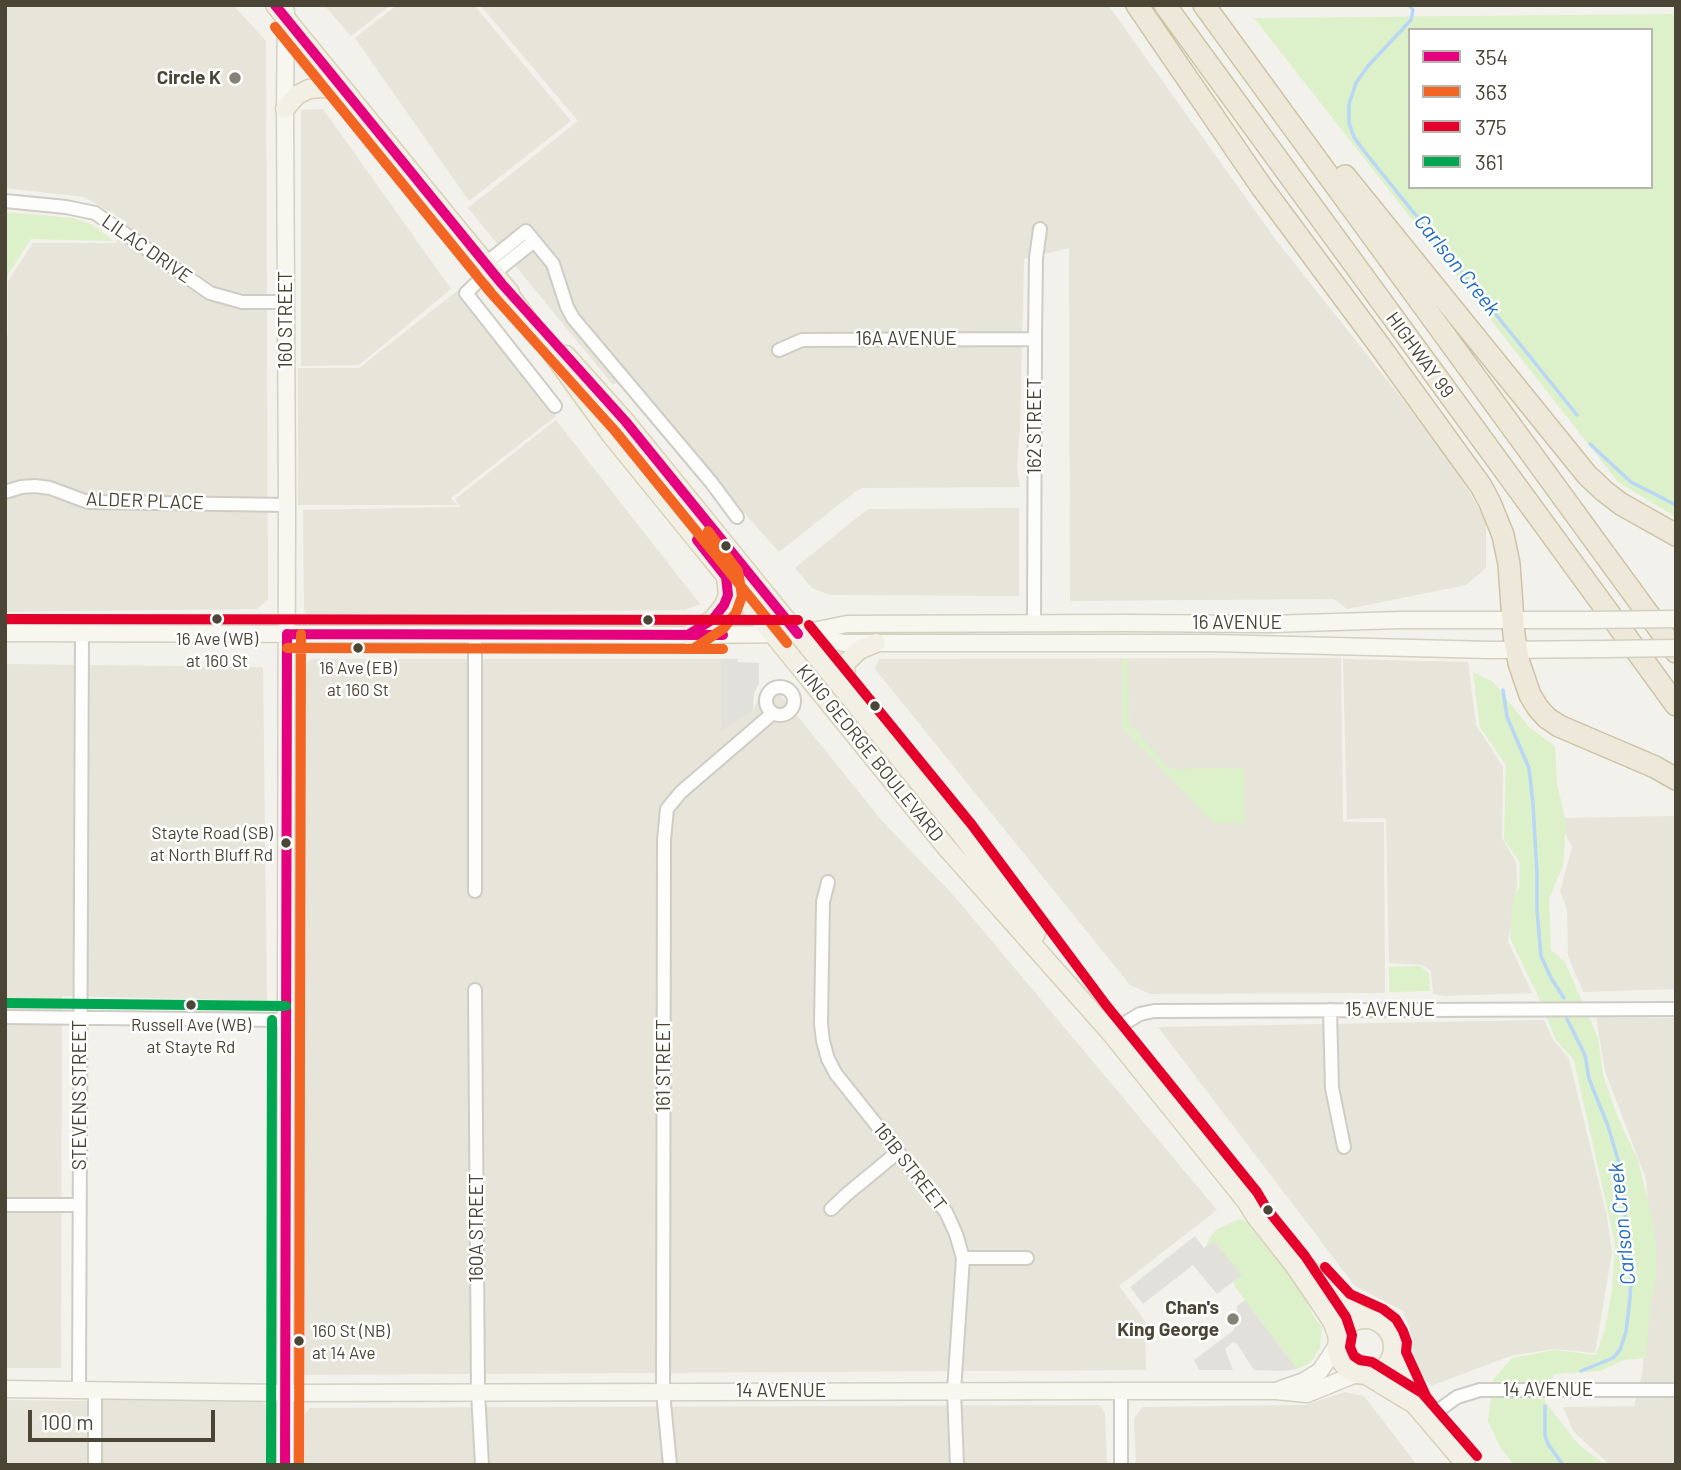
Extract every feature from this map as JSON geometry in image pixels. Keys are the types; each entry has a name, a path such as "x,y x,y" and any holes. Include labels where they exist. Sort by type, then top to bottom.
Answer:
{"highway":[{"path":"1137,5 1261,186 1481,486 1504,541 1509,564 1512,620 1519,663 1530,695 1538,708 1547,718 1572,733 1633,757 1676,779"},
{"name":"HIGHWAY 99","path":"1165,5 1676,705"},
{"path":"1206,5 1587,475 1621,505 1676,535"},
{"name":"HIGHWAY 99","path":"1206,5 1676,650"}],"main road":[{"name":"KING GEORGE BOULEVARD","path":"282,10 493,273 626,422 799,634 988,868 1095,1014"},
{"name":"160 STREET","path":"282,10 287,505 285,1465"},
{"path":"285,109 297,95 309,89 324,88 346,93"},
{"name":"KING GEORGE BOULEVARD","path":"493,273 611,435 946,847 1095,1014 1246,1201 1326,1312 1333,1323 1337,1343"},
{"path":"688,635 713,619 724,605 728,595 726,576"},
{"name":"16 AVENUE","path":"799,634 846,624 1270,624 1399,620 1676,619"},
{"path":"1008,643 1034,623"},
{"path":"1213,643 1221,636 1256,633 1270,624"},
{"name":"16 AVENUE","path":"5,633 799,634 844,643 1213,643 1517,651 1676,650"},
{"path":"844,690 846,663 859,650 877,643"},
{"name":"KING GEORGE BOULEVARD","path":"1246,1201 1341,1305 1368,1319"},
{"path":"1361,1375 1375,1374 1383,1369 1392,1354 1393,1344 1385,1327 1368,1319 1349,1323 1342,1330 1337,1343 1342,1364 1348,1370 1415,1405 1466,1465"},
{"name":"14 AVENUE","path":"1276,1391 1304,1381 1320,1371 1337,1343"},
{"path":"1392,1354 1415,1405"},
{"name":"14 AVENUE","path":"5,1389 285,1393 1276,1391 1307,1394 1361,1375"}],"street":[{"name":"LILAC DRIVE","path":"5,201 66,207 95,213 209,293 242,302 286,302"},
{"name":"162 STREET","path":"1034,623 1036,258 1041,229"},
{"path":"555,406 466,293 493,273 530,237 553,264 573,317 737,517"},
{"name":"16A AVENUE","path":"779,350 802,340 1035,339"},
{"name":"ALDER PLACE","path":"5,492 35,486 51,488 91,502 287,505"},
{"name":"STEVENS STREET","path":"82,633 79,1205 87,1389 94,1465"},
{"path":"475,634 475,891"},
{"name":"161 STREET","path":"670,1465 663,1392 664,840 667,809 681,792 773,713"},
{"name":"161B STREET","path":"828,882 823,902 821,1024 825,1050 836,1074 946,1212 963,1258 954,1391 957,1465"},
{"name":"160A STREET","path":"475,990 478,1392 482,1465"},
{"name":"15 AVENUE","path":"1110,1032 1139,1014 1154,1011 1676,1009"},
{"path":"1330,1010 1332,1088 1344,1147"},
{"path":"5,1017 286,1020"},
{"path":"831,1209 898,1152"},
{"path":"5,1205 79,1205"},
{"path":"963,1258 1027,1258"},
{"name":"14 AVENUE","path":"1428,1419 1457,1397 1480,1390 1676,1390"},
{"path":"1121,1391 1121,1465"}],"shaded area":[{"path":"5,5 233,5 266,41 268,599 257,609 5,612 5,336 8,335 8,281 33,243 116,243 127,222 84,197 5,188"},
{"path":"324,5 391,5 351,36"},
{"path":"397,5 474,5 571,121 469,201 355,38"},
{"path":"480,5 1108,5 1276,240 1452,462 1486,521 1486,568 1466,585 1347,609 1334,599 1070,601 1069,248 1024,259 1017,467 1020,487 863,488 779,552 627,374 613,385 468,208 578,121"},
{"path":"323,109 451,289 359,365 301,366 301,110"},
{"path":"457,291 556,416 451,498 457,505 298,505 298,368 359,368"},
{"path":"556,420 700,604 685,610 307,615 304,610 303,510 460,507 455,499"},
{"path":"1019,508 1019,596 830,595 812,588 795,568 869,509"},
{"path":"1341,658 1343,822 1384,822 1385,993 1150,994 1130,985 875,669 879,659"},
{"path":"311,659 721,659 721,730 753,711 762,690 770,682 883,822 956,898 1217,1210 1119,1286 1145,1321 1146,1370 303,1375 304,666"},
{"path":"721,659 759,663 759,683 754,693 753,711 721,731"},
{"path":"1343,659 1468,662 1476,725 1503,767 1502,838 1516,862 1517,886 1508,941 1532,993 1444,996 1433,994 1431,971 1422,965 1389,963 1386,818 1347,819"},
{"path":"5,664 263,667 267,1001 62,996 61,1368 5,1368"},
{"path":"1676,816 1676,989 1583,992 1568,956 1567,909 1560,891 1572,847 1557,818"},
{"path":"1596,1017 1676,1018 1676,1465 1610,1465 1574,1432 1563,1407 1634,1406 1642,1374 1652,1267 1646,1179 1605,1071"},
{"path":"1544,1020 1552,1038 1569,1059 1607,1216 1612,1253 1595,1353 1555,1349 1510,1356 1431,1386 1416,1369 1410,1329 1403,1311 1355,1286 1158,1027"},
{"path":"1195,1236 1204,1248 1214,1241 1242,1275 1217,1294 1193,1265 1143,1304 1130,1287"},
{"path":"1245,1300 1297,1369 1254,1370 1233,1342 1225,1349 1233,1370 1199,1370 1194,1360 1234,1330 1237,1306"},
{"path":"1345,1392 1364,1396 1417,1465 1136,1465 1134,1418 1143,1407 1305,1405"},
{"path":"118,1397 122,1400 262,1402 273,1415 273,1465 99,1465 101,1402 106,1398"},
{"path":"5,1400 86,1401 89,1405 88,1465 5,1465"},
{"path":"1100,1405 1105,1413 1107,1465 302,1465 302,1417 310,1408"}],"green space":[{"path":"1676,14 1676,517 1618,482 1254,18"},
{"path":"5,212 73,218 93,225 114,241 31,239 5,279"},
{"path":"1122,659 1128,659 1129,723 1170,769 1244,768 1245,823 1213,823 1122,727"},
{"path":"1473,672 1492,681 1530,728 1555,746 1557,784 1566,822 1563,866 1549,898 1551,950 1565,962 1598,1038 1603,1075 1618,1118 1638,1160 1655,1231 1657,1274 1650,1309 1646,1358 1624,1360 1600,1371 1555,1374 1541,1396 1577,1443 1605,1465 1514,1465 1500,1447 1488,1421 1493,1380 1512,1358 1555,1350 1596,1355 1605,1329 1612,1290 1615,1243 1574,1060 1556,1040 1510,938 1513,899 1519,888 1520,863 1504,840 1506,765 1480,727"},
{"path":"1420,966 1429,974 1430,991 1389,992 1389,967"},
{"path":"1240,1219 1244,1220 1300,1288 1322,1327 1320,1348 1310,1363 1297,1369 1236,1288 1233,1282 1241,1275 1214,1241 1205,1248 1217,1229"}],"waterway":[{"name":"Carlson Creek","path":"1409,5 1413,10 1411,20 1368,66 1356,83 1349,104 1349,123 1354,137 1577,415"},
{"path":"1590,444 1631,482 1676,505"},
{"name":"Carlson Creek","path":"1503,690 1507,717 1529,768 1541,956 1564,998"},
{"name":"Carlson Creek","path":"1567,1019 1585,1055 1589,1079 1608,1126 1621,1170 1631,1278 1626,1332 1620,1350 1613,1358 1581,1371"},
{"name":"Carlson Creek","path":"1545,1406 1545,1436 1563,1465"}],"transit line":[{"name":"354","path":"275,5 502,284 626,422 798,634"},
{"name":"363","path":"275,27 491,293 615,431 787,643"},
{"name":"363","path":"696,647 723,629 736,613 742,596 738,571 708,531"},
{"name":"354","path":"688,635 713,619 728,595 726,577 697,540"},
{"name":"375","path":"5,619 798,620"},
{"name":"375","path":"809,625 972,825 1106,1005 1257,1192 1267,1209 1305,1256 1346,1317 1352,1335 1350,1347 1354,1356 1372,1362 1422,1393 1477,1456"},
{"name":"354","path":"287,634 723,635"},
{"name":"354","path":"285,1465 287,634"},
{"name":"363","path":"299,1465 301,634"},
{"name":"363","path":"287,648 723,649"},
{"name":"361","path":"5,1003 286,1006"},
{"name":"361","path":"271,1465 272,1020"},
{"name":"375","path":"1325,1267 1350,1294 1383,1309 1396,1319 1407,1342 1406,1352 1426,1396 1433,1405"}],"place":[{"name":"Circle K","path":"235,78"},
{"name":"16 Ave (WB) at 160 St","path":"217,619"},
{"name":"16 Ave (EB) at 160 St","path":"358,648"},
{"name":"Stayte Road (SB) at North Bluff Rd","path":"286,843"},
{"name":"Russell Ave (WB) at Stayte Rd","path":"191,1005"},
{"name":"Chan's King George","path":"1233,1319"},
{"name":"160 St (NB) at 14 Ave","path":"299,1341"}]}
